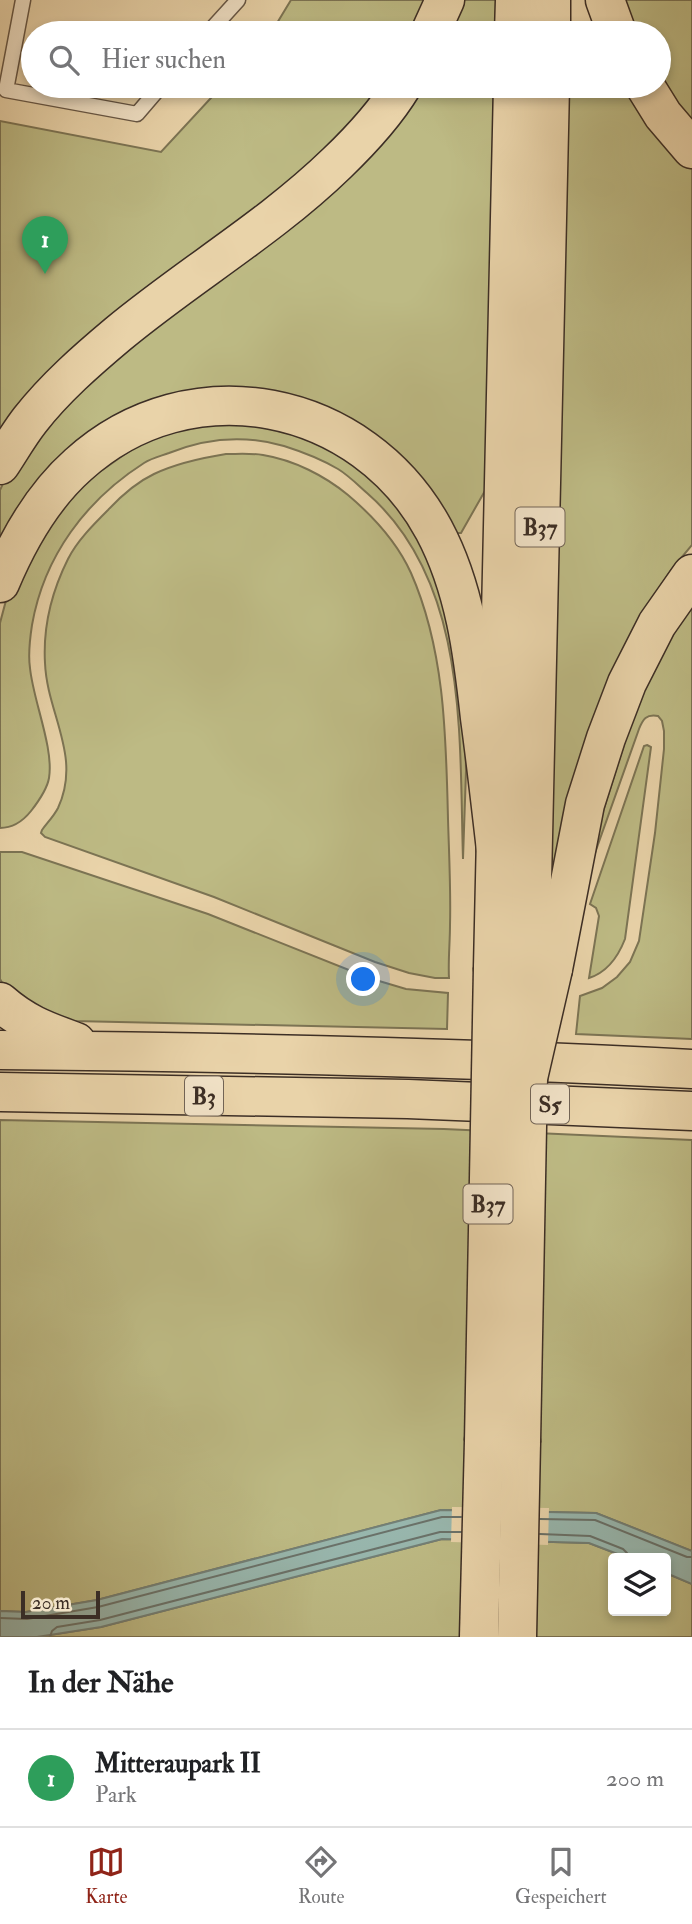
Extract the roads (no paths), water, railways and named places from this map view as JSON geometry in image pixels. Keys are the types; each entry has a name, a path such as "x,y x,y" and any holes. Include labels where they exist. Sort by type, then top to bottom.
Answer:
{"main road":[{"path":"435,21 445,0"},
{"path":"514,21 515,0"},
{"path":"551,0 551,21"},
{"path":"605,0 613,21"},
{"path":"0,464 31,419 71,376 119,334 308,191 356,144 395,98"},
{"name":"B37","path":"513,98 493,968 502,1442 517,1637"},
{"name":"B37","path":"479,1637 502,1442 528,1078 542,969 550,98"},
{"path":"652,98 692,149"},
{"path":"0,583 32,519 78,465 113,438 156,418 206,407 239,406 279,410 320,423 354,441 379,460 401,482 434,530 451,569 465,611 496,850"},
{"path":"542,969 585,804 606,738 627,684 657,624 692,574"},
{"path":"0,1002 15,1016 30,1024 98,1051"},
{"name":"B3","path":"0,1050 408,1058"},
{"name":"S5","path":"408,1058 692,1069"},
{"name":"B3","path":"0,1093 408,1099"},
{"name":"S5","path":"408,1099 692,1111"}],"lane":[{"path":"21,93 6,90 23,0"},
{"path":"219,21 238,0"},
{"path":"50,98 137,114 151,98"}],"water":[{"path":"441,1510 596,1513 692,1551 692,1584 671,1575 671,1553 615,1553 589,1543 442,1539 101,1627 37,1637 0,1637 0,1611 26,1612 97,1600"}],"place":[{"name":"Mitteraupark II","path":"45,274"}]}
